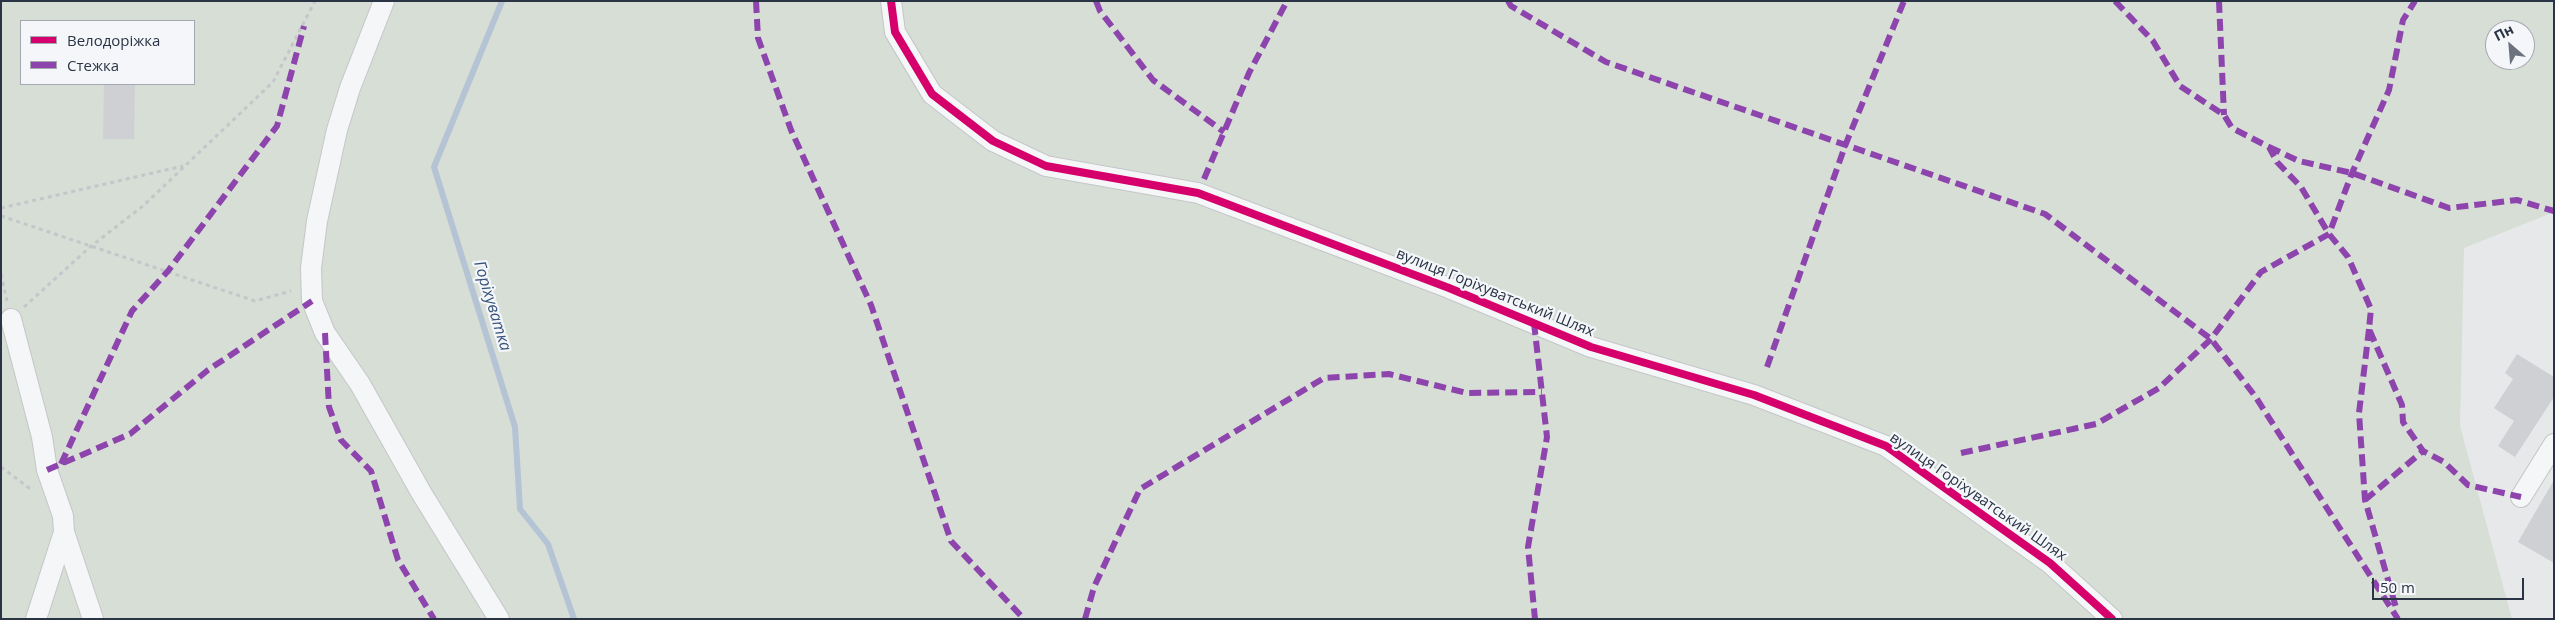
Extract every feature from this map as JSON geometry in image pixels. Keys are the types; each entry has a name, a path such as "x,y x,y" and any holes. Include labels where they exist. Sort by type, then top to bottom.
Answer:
{"street":[{"path":"384,1 350,88 337,130 317,221 311,268 312,301 325,333 360,384 422,494 499,619"},
{"name":"вулиця Горіхуватський Шлях","path":"891,1 895,32 932,94 993,141 1046,166 1198,193 1449,288 1591,347 1754,395 1886,446 2050,563 2112,619"},
{"path":"11,319 42,437 47,470 63,516 64,532 93,619"},
{"path":"2521,497 2551,454"},
{"path":"36,619 64,532"}],"path":[{"path":"1,274 11,319 90,247 144,206 273,82 315,1"},
{"path":"1,208 185,166"},
{"path":"1,216 255,301 311,286"}],"shaded area":[{"path":"1,1 2554,1 2554,212 2464,248 2460,426 2512,619 1,619"}],"building":[{"path":"104,85 135,85 134,139 103,139"},
{"path":"2517,354 2554,377 2554,397 2515,457 2498,446 2514,421 2494,408 2513,379 2505,373"},
{"path":"2554,480 2554,563 2518,542"}],"waterway":[{"name":"Горіхуватка","path":"502,1 434,167 515,427 520,509 548,544 574,619"}],"marked path":[{"path":"756,1 758,38 791,130 871,305 951,541 1024,619"},
{"path":"1096,1 1100,11 1153,80 1224,132"},
{"path":"1204,179 1249,73 1287,1"},
{"path":"1508,1 1511,6 1606,62 2045,214 2211,339 2255,396 2398,619"},
{"path":"1767,367 1845,146 1904,1"},
{"path":"2115,1 2153,41 2180,86 2224,115 2232,128 2269,147 2277,162 2301,187 2329,234 2348,257 2371,309 2369,329 2402,405 2403,422 2423,451 2444,462 2468,485 2521,497"},
{"path":"2219,1 2224,115"},
{"path":"1961,453 2096,424 2159,388 2211,339 2261,272 2329,234 2352,173 2389,90 2403,20 2415,1"},
{"path":"61,464 132,311 168,271 277,126 304,26"},
{"path":"2269,147 2299,161 2352,173 2449,208 2517,200 2554,211"},
{"path":"47,470 130,434 208,370 312,301"},
{"path":"1534,323 1547,437 1528,547 1535,619"},
{"path":"2369,329 2359,413 2365,500 2397,611"},
{"path":"325,333 329,407 341,440 371,471 398,560 434,619"},
{"path":"1085,619 1094,587 1140,489 1324,378 1389,374 1467,393 1542,392"},
{"path":"2365,500 2423,451"}],"cycle path":[{"path":"891,1 895,32 932,94 993,141 1046,166 1198,193 1449,288 1591,347 1754,395 1886,446 2050,563 2112,619"}]}
